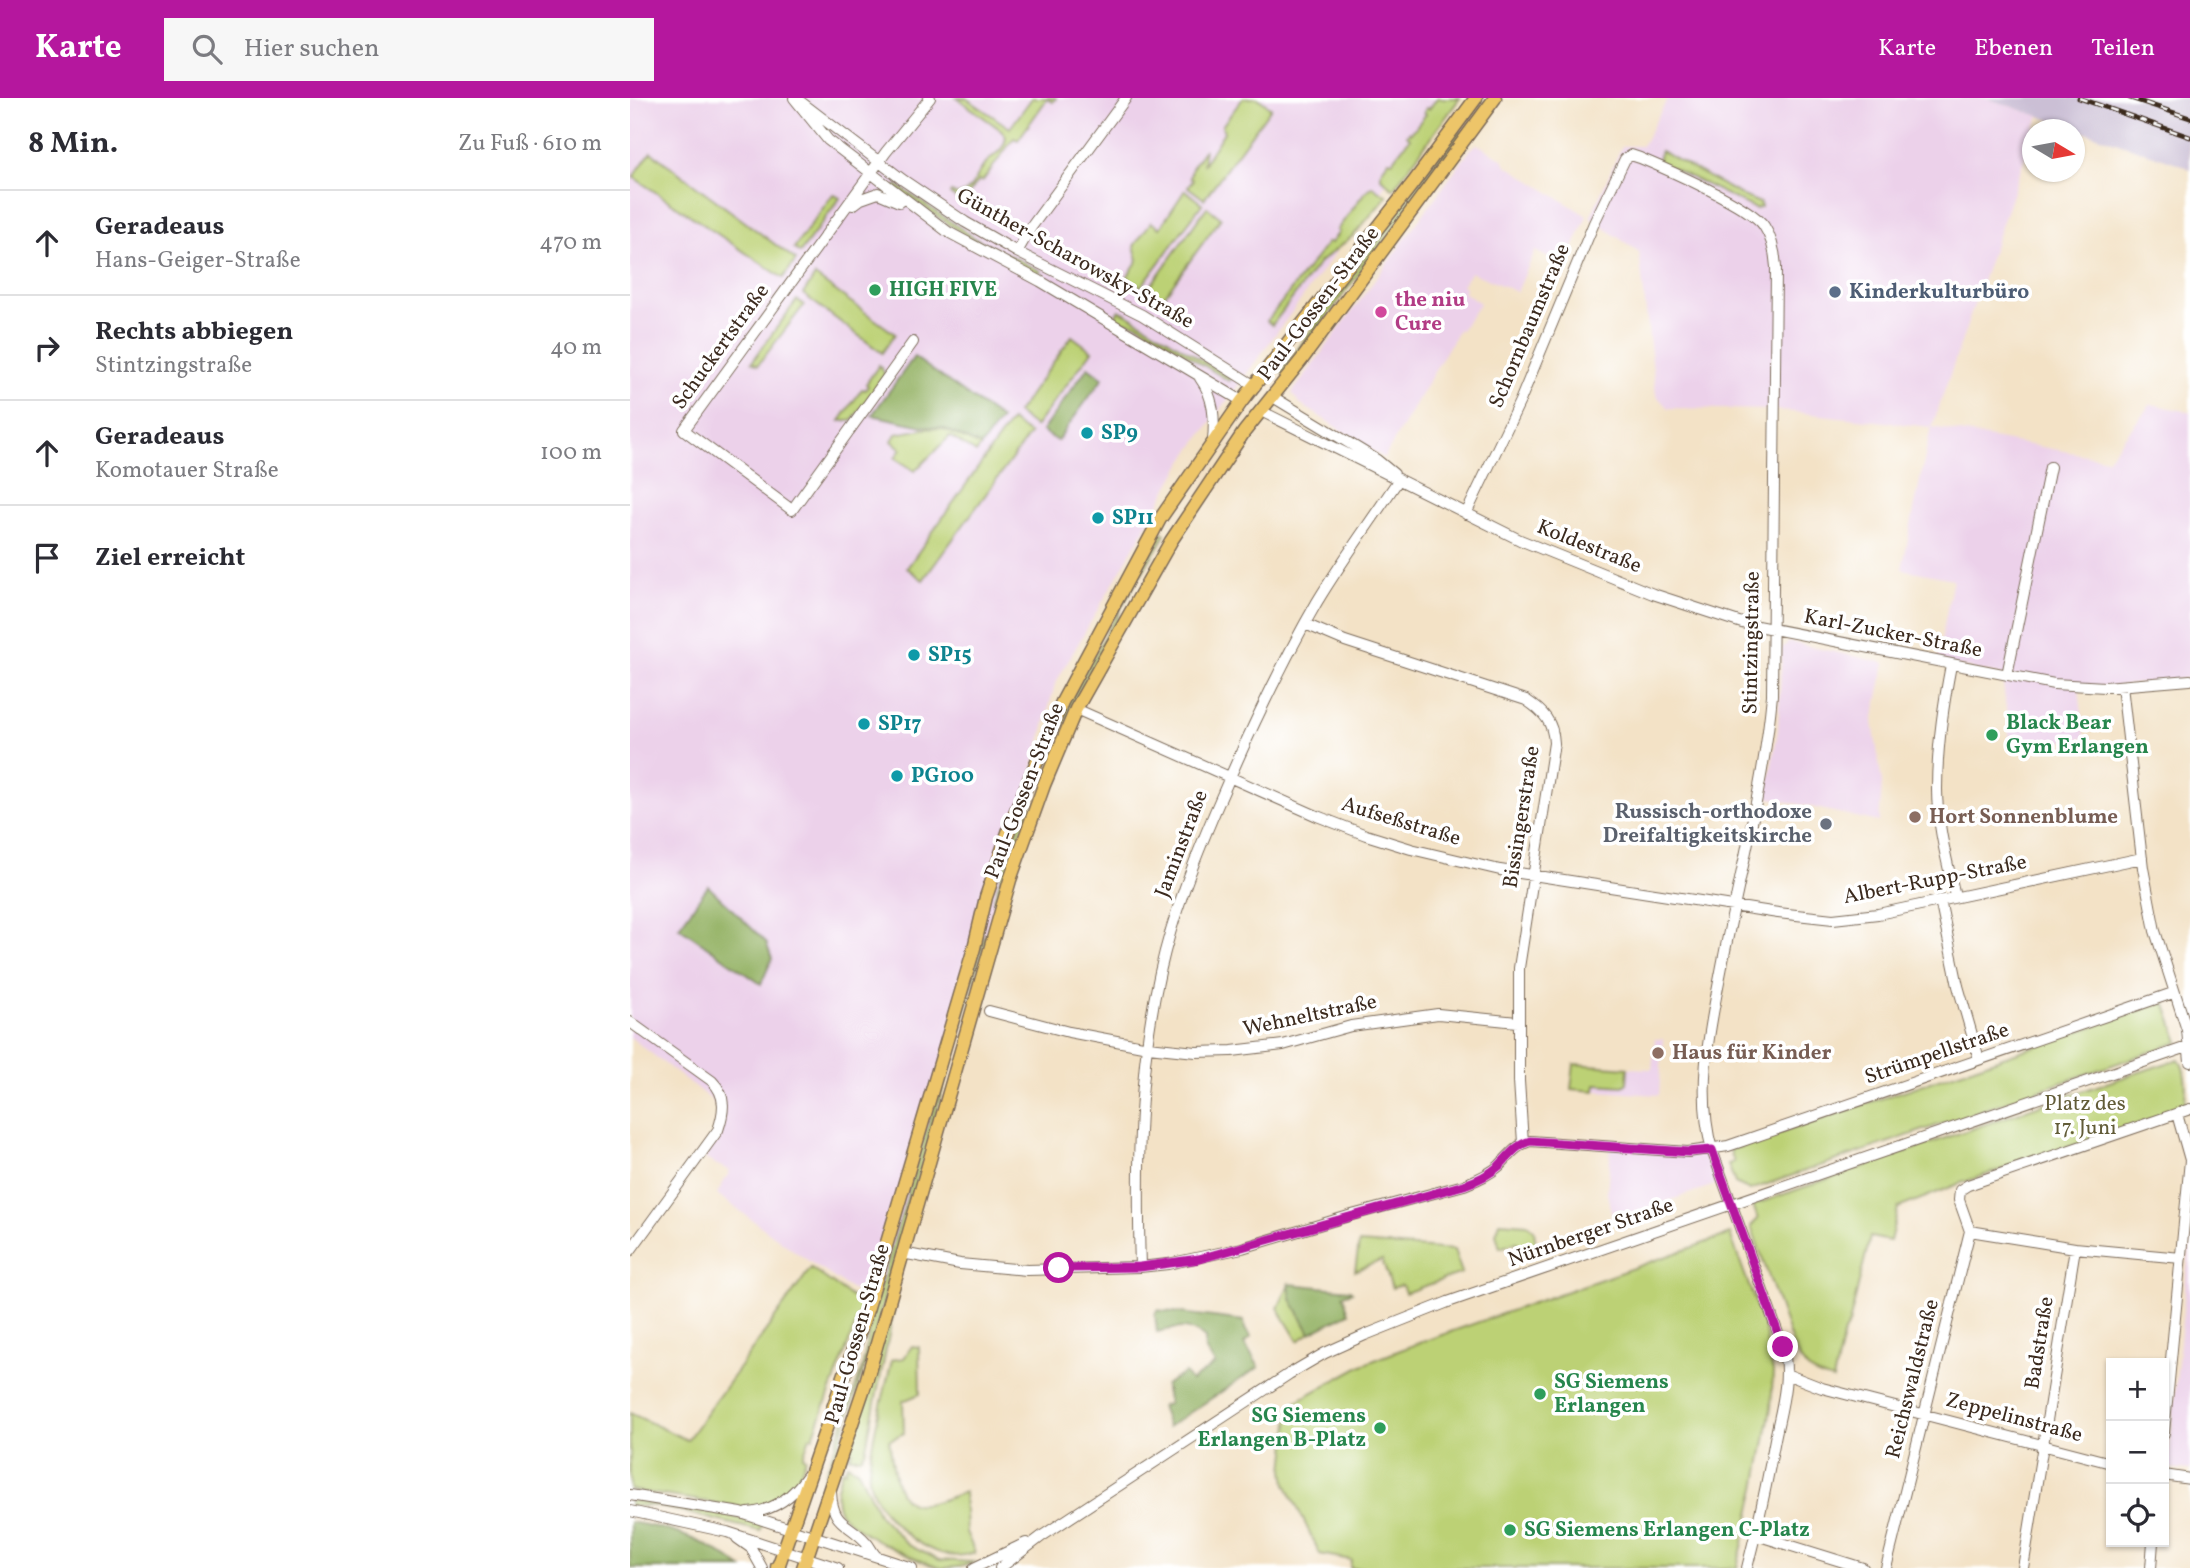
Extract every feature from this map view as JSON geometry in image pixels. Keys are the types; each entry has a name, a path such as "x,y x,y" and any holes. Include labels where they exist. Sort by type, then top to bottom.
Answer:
{"main road":[{"name":"Paul-Gossen-Straße","path":"778,1568 883,1260 991,882 1013,818 1062,702 1171,500 1242,401 1476,98"},
{"name":"Paul-Gossen-Straße","path":"804,1563 866,1382 1008,888 1044,785 1076,709 1171,541 1244,432 1496,98"},
{"path":"1464,113 1478,123"},
{"name":"Günther-Scharowsky-Straße","path":"1255,386 1273,397"},
{"name":"Koldestraße","path":"1242,401 1261,411"},
{"path":"1153,535 1161,530 1167,531 1171,541"},
{"path":"991,882 998,891 1002,892 1008,888"}],"street":[{"name":"Günther-Scharowsky-Straße","path":"795,98 879,162 965,222 1017,252 1142,315 1255,386"},
{"name":"Günther-Scharowsky-Straße","path":"795,98 828,140 961,240 1040,281 1242,401"},
{"name":"Schuckertstraße","path":"913,342 792,510 684,430 870,173 930,98"},
{"path":"1017,252 1032,226 1126,98"},
{"name":"Schornbaumstraße","path":"1466,514 1520,401 1615,176 1631,155"},
{"name":"Stintzingstraße","path":"1631,155 1747,210 1764,226 1772,242 1776,267 1769,726 1707,1049 1704,1102 1712,1150 1783,1347 1786,1374 1756,1535 1747,1568"},
{"name":"Schuckertstraße","path":"844,212 861,199 878,193 919,211"},
{"path":"1040,281 1048,272 1062,273"},
{"path":"1197,375 1212,402 1213,441"},
{"name":"Koldestraße","path":"1273,397 1377,460 1399,479"},
{"name":"Koldestraße","path":"1261,411 1520,540 1653,594 1742,623 1772,629"},
{"name":"Karl-Zucker-Straße","path":"2007,675 2050,467"},
{"name":"Jaminstraße","path":"1140,1267 1138,1164 1141,1101 1159,974 1188,876 1229,778 1284,661 1353,546 1399,479"},
{"name":"Bissingerstraße","path":"1305,624 1345,641 1526,700 1548,718 1554,743 1519,968 1517,1022 1523,1143"},
{"name":"Karl-Zucker-Straße","path":"1772,629 2054,684 2122,686 2190,680"},
{"path":"1951,665 1945,690 1937,791 1943,843 1955,896"},
{"path":"2122,686 2141,858 2154,926 2173,993 2187,1030 2190,1062"},
{"name":"Aufseßstraße","path":"1076,709 1229,778 1377,839 1500,870 1734,906"},
{"name":"Albert-Rupp-Straße","path":"1734,906 1833,919 1878,914 2141,858"},
{"path":"1940,900 1969,1032 1979,1059"},
{"name":"Strümpellstraße","path":"1523,1143 1546,1141 1688,1152 1712,1150 2173,993"},
{"name":"Wehneltstraße","path":"989,1011 1069,1032 1148,1047 1196,1052 1257,1049 1288,1044 1351,1026 1438,1014 1517,1022"},
{"path":"630,1022 712,1081 722,1093 723,1106 718,1130 630,1251"},
{"name":"Nürnberger Straße","path":"1003,1567 1042,1536 1247,1400 1325,1353 1416,1314 2189,1046"},
{"path":"2181,1258 2075,1248 1970,1231 1959,1200 1960,1190 1968,1185 2190,1109"},
{"path":"2165,1421 2190,1160 2177,1114"},
{"path":"902,1253 949,1263 1020,1269 1140,1267 1199,1259 1464,1185 1498,1167 1523,1143"},
{"name":"Reichswaldstraße","path":"1886,1568 1970,1231"},
{"name":"Badstraße","path":"2023,1568 2075,1248"},
{"name":"Zeppelinstraße","path":"1786,1374 1822,1388 2106,1462"},
{"name":"Paul-Gossen-Straße","path":"741,1513 759,1512 782,1502 801,1485 813,1468"},
{"path":"2169,1476 2190,1479"},
{"path":"832,1485 831,1501 837,1518 864,1540 876,1556"},
{"path":"630,1495 741,1513 912,1568"},
{"path":"630,1511 727,1532 784,1549 804,1563 827,1564 838,1568"},
{"path":"727,1532 751,1548 762,1568"},
{"path":"1756,1535 1863,1568"},
{"name":"Nürnberger Straße","path":"974,1568 1042,1536"},
{"path":"2151,1568 2153,1547"}],"shaded area":[{"path":"630,98 1449,98 1187,455 1055,684 1026,795 963,1001 878,1298 852,1290 717,1194 730,1171 705,1159 722,1116 713,1101 630,1037"},
{"path":"1668,98 1986,98 2039,116 2038,119 2022,119 2022,165 1932,427 2107,459 2151,404 2190,412 2190,678 2079,690 2085,738 2011,749 2002,675 1937,662 1953,579 1902,569 1931,427 1775,410 1668,408 1656,395 1639,252 1590,218 1622,146 1642,146"},
{"path":"1986,98 2188,98 2190,169 2085,132 2085,119 2048,119"},
{"path":"1477,144 1587,216 1565,266 1535,251 1517,292 1471,272 1462,285 1466,288 1463,292 1480,303 1461,330 1459,329 1384,458 1299,403 1292,393"},
{"path":"1789,642 1885,663 1873,722 1882,783 1879,822 1766,797 1778,730 1782,648"},
{"name":"Haus für Kinder","path":"1655,1039 1663,1039 1659,1095 1595,1091 1595,1084 1627,1084 1628,1068 1652,1069"},
{"path":"1611,1146 1712,1150 1723,1182 1613,1220 1607,1193"},
{"path":"2190,1238 2190,1470 2169,1468"}],"green space":[{"path":"957,98 966,98 1010,128 1032,98 1056,98 1053,102 1047,99 1018,140 1014,138 982,182 979,180 962,203 950,194 951,192 962,194 969,189 983,166 1001,149 1006,137 1001,130"},
{"path":"1243,98 1258,98 1271,108 1204,199 1188,187 1193,180 1190,178 1192,168 1205,149 1203,165 1224,132 1222,126"},
{"path":"1437,98 1460,98 1393,189 1381,178 1381,171 1410,138 1407,135 1409,132 1411,133 1426,114 1426,108 1429,109"},
{"path":"1457,130 1463,134 1284,374 1281,372"},
{"path":"1661,151 1760,203 1761,207 1756,209 1657,161"},
{"path":"651,152 796,260 783,278 633,177"},
{"path":"897,185 975,238 1041,271 1036,274 964,235 895,188"},
{"path":"1372,186 1387,196 1354,235 1320,262 1272,325 1267,321 1328,242 1331,243 1339,232 1337,230"},
{"path":"1185,190 1202,204 1141,287 1127,277 1138,260 1134,246 1151,222 1160,228"},
{"path":"833,194 840,198 800,253 794,248"},
{"path":"1207,207 1221,218 1160,302 1146,292"},
{"path":"815,276 895,334 882,353 803,294"},
{"path":"797,300 804,305 758,365 752,362"},
{"path":"1119,310 1231,378 1229,381 1137,324 1113,319"},
{"path":"1072,336 1092,351 1035,427 1017,413"},
{"path":"914,357 1001,419 981,446 943,428 872,415"},
{"path":"879,365 885,374 852,421 840,421 862,389 865,390 868,386 866,384"},
{"path":"1088,367 1103,378 1057,441 1042,431"},
{"path":"1011,421 1030,434 923,580 907,568"},
{"path":"941,428 981,446 976,453 950,436 915,471 895,458 901,449 892,441 896,434"},
{"path":"1161,532 1165,534 1163,538 1121,608 1116,624 1078,693 1033,798 997,902 993,901 1012,842 1055,731"},
{"path":"708,886 766,942 772,959 761,984 679,927"},
{"path":"984,935 985,941 871,1348 818,1508 814,1507 862,1368 875,1305"},
{"path":"2165,1002 2179,1042 1750,1190 1735,1183 1728,1164 1734,1162 1730,1150"},
{"name":"Platz des 17. Juni","path":"2179,1059 2185,1077 2184,1109 1961,1183 1898,1208 1890,1241 1870,1237 1833,1380 1813,1373 1805,1366 1794,1348 1751,1226 1758,1219 1753,1205"},
{"path":"1574,1064 1628,1068 1627,1083 1623,1086 1596,1084 1595,1091 1571,1089"},
{"path":"1500,1222 1527,1224 1534,1230 1536,1247 1521,1252 1517,1242 1500,1248 1496,1234"},
{"name":"SG Siemens Erlangen","path":"1730,1234 1764,1327 1773,1372 1771,1408 1737,1568 1350,1568 1351,1560 1320,1554 1286,1484 1284,1470 1291,1404 1362,1365 1416,1344"},
{"path":"1359,1243 1454,1250 1462,1273 1405,1293 1402,1285 1392,1288 1382,1260 1355,1271"},
{"path":"811,1268 853,1298 859,1295 864,1299 813,1437 810,1437 803,1456 806,1458 798,1479 783,1498 754,1509 630,1490 630,1413 687,1440"},
{"path":"1289,1284 1291,1299 1310,1333 1298,1341 1278,1308"},
{"path":"1289,1284 1350,1290 1352,1292 1343,1295 1349,1313 1310,1333 1291,1299"},
{"path":"894,1302 865,1452 861,1457 849,1457 852,1451 849,1450"},
{"path":"1157,1310 1244,1321 1245,1329 1251,1337 1244,1343 1259,1367 1168,1427 1161,1406 1169,1404 1165,1385 1185,1373 1191,1381 1215,1364 1205,1349 1205,1338 1193,1330 1182,1328 1157,1332"},
{"path":"912,1346 919,1347 920,1394 903,1401 904,1433 889,1440 895,1478 905,1499 914,1503 926,1504 964,1492 966,1532 975,1553 951,1556 921,1544 895,1524 875,1498 870,1484 873,1442 892,1360 904,1358"},
{"path":"847,1464 858,1470 879,1515 908,1545 939,1560 974,1562 950,1568 931,1565 884,1544 854,1526 838,1508 837,1503 839,1480"},
{"path":"630,1500 717,1513 762,1524 760,1531 655,1506 630,1506"},
{"path":"630,1522 661,1528 703,1543 742,1568 630,1568"}],"railway":[{"path":"2079,98 2190,137"},
{"path":"2130,98 2190,118"}],"place":[{"name":"HIGH FIVE","path":"875,290"},
{"name":"Kinderkulturbüro","path":"1835,292"},
{"name":"the niu Cure","path":"1381,312"},
{"name":"SP9","path":"1087,433"},
{"name":"SP11","path":"1098,518"},
{"name":"SP15","path":"914,655"},
{"name":"SP17","path":"864,724"},
{"name":"Black Bear Gym Erlangen","path":"1992,735"},
{"name":"PG100","path":"897,776"},
{"name":"Hort Sonnenblume","path":"1915,817"},
{"name":"Russisch-orthodoxe Dreifaltigkeitskirche","path":"1826,824"},
{"name":"Haus für Kinder","path":"1658,1053"},
{"name":"SG Siemens Erlangen","path":"1540,1394"},
{"name":"SG Siemens Erlangen B-Platz","path":"1380,1428"},
{"name":"SG Siemens Erlangen C-Platz","path":"1510,1530"}],"route":[{"path":"1059,1268 1168,1264 1242,1248 1464,1185 1498,1167 1523,1143 1530,1141 1688,1152 1712,1150 1783,1347"}]}
